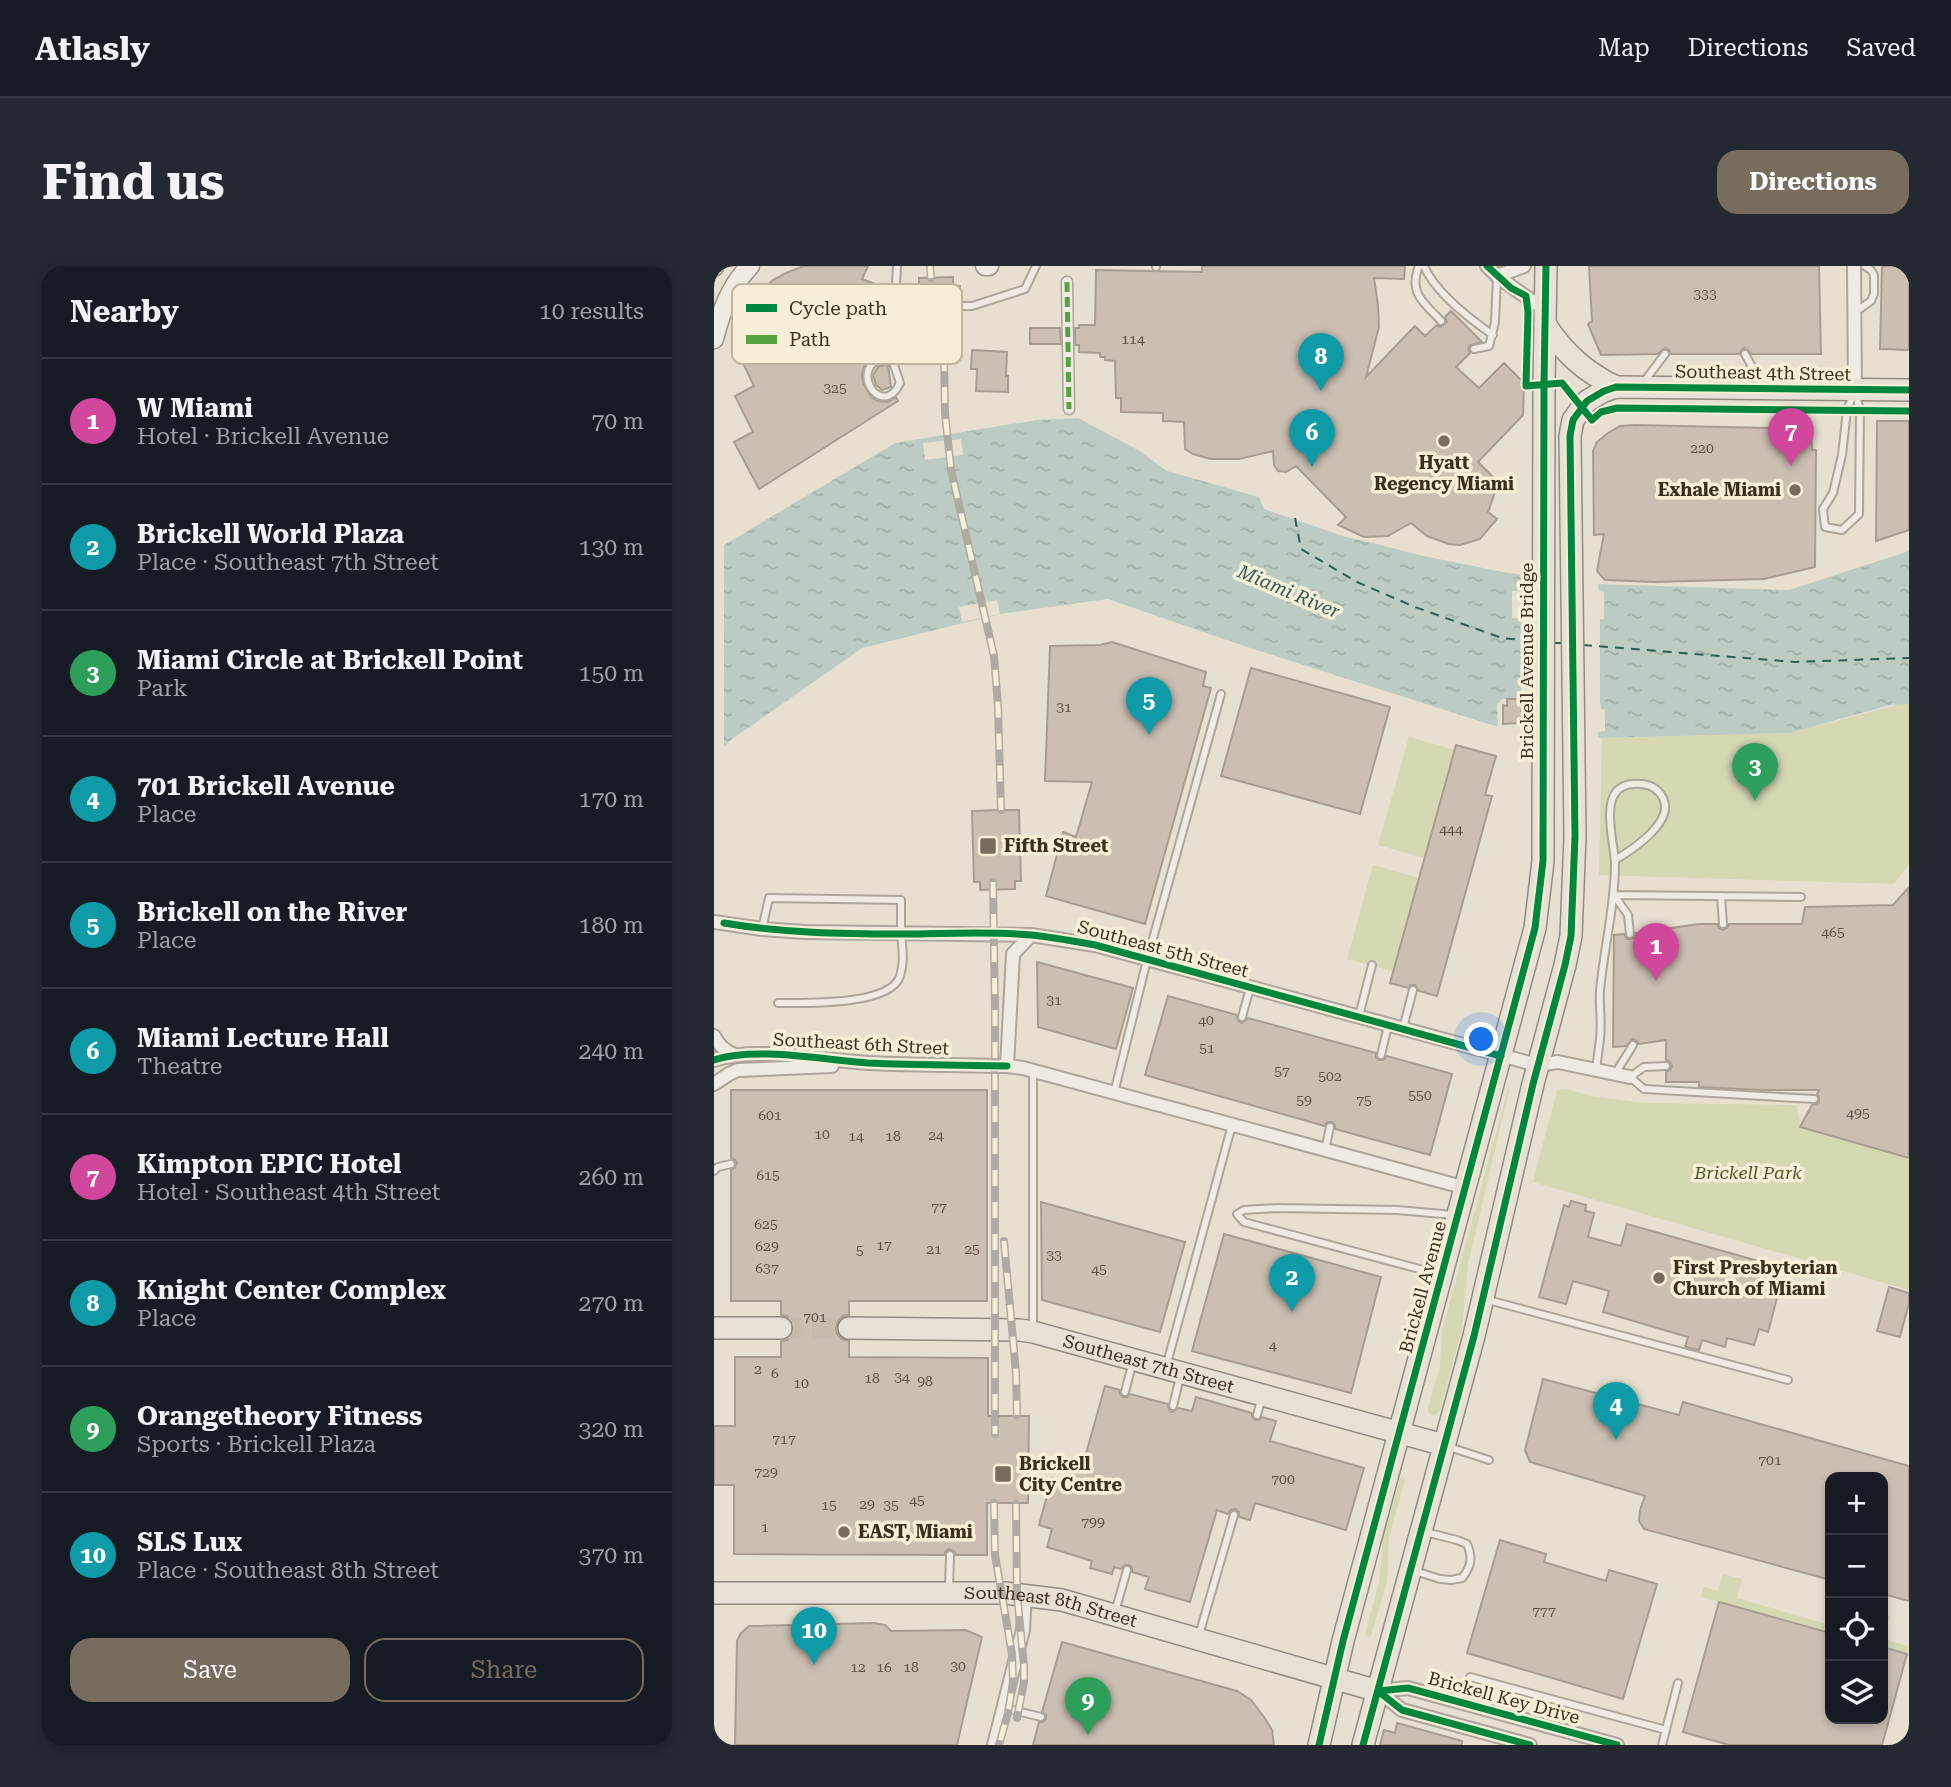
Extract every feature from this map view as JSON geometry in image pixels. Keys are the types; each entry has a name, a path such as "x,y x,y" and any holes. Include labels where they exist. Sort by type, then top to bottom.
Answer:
{"main road":[{"path":"736,284 750,266"},
{"name":"Brickell Avenue Bridge","path":"1543,836 1546,266"},
{"path":"714,339 732,291"},
{"path":"1545,317 1558,344 1575,362 1616,387"},
{"path":"1363,1745 1482,1299 1537,1065 1571,936 1575,835 1569,444 1573,420 1587,401 1616,387"},
{"name":"Southeast 4th Street","path":"1616,387 1909,390"},
{"name":"Brickell Avenue","path":"1319,1745 1343,1641 1535,928 1543,836"},
{"path":"714,1328 781,1328"},
{"name":"Southeast 7th Street","path":"849,1328 1033,1332 1174,1371 1260,1405 1399,1433 1444,1445"},
{"name":"Southeast 8th Street","path":"714,1593 1005,1593 1062,1600 1378,1690"}],"street":[{"path":"1487,266 1511,288 1527,296 1545,317"},
{"path":"1497,276 1524,266"},
{"path":"1854,266 1855,390"},
{"path":"1067,282 1069,409"},
{"name":"Southeast 5th Street","path":"719,923 804,932 1031,935 1095,945 1537,1065 1558,1062 1630,1077"},
{"path":"1007,1066 1013,954 1031,935"},
{"path":"714,1036 720,1046 736,1055"},
{"name":"Southeast 6th Street","path":"714,1060 736,1055 763,1055 867,1063 1007,1066 1466,1188"},
{"name":"Southeast 6th Street","path":"714,1084 738,1070 867,1063"},
{"path":"995,1745 1023,1630 1025,1595"},
{"name":"Brickell Key Drive","path":"1378,1690 1408,1688 1617,1745"},
{"path":"1378,1690 1402,1710 1530,1745"}],"lane":[{"path":"896,284 897,266"},
{"path":"962,306 972,306 1025,289 1036,266"},
{"path":"1422,266 1415,284 1417,296 1441,321"},
{"path":"1422,266 1441,290 1473,321 1493,335"},
{"path":"1855,312 1871,300 1874,294 1874,275 1865,266"},
{"path":"1474,349 1489,346 1493,335 1497,276"},
{"path":"1639,388 1665,354"},
{"path":"1745,354 1764,389"},
{"path":"872,364 867,375 868,385 873,393 880,396 894,393 900,383 894,364"},
{"path":"1855,390 1860,411 1859,514 1842,530 1825,527 1823,509 1833,493 1842,455 1847,411 1855,390"},
{"path":"1114,1093 1147,960 1221,694"},
{"path":"1595,1071 1600,1038 1600,992 1614,895 1615,860 1611,805 1614,794 1621,787 1646,784 1659,792 1665,802 1665,814 1656,828 1637,846 1615,860"},
{"path":"1614,895 1801,897"},
{"path":"1614,895 1628,915 1630,934"},
{"path":"1721,896 1723,924"},
{"path":"762,929 769,898 901,900 904,960 899,979 892,986 881,993 849,1000 828,1003 778,1003"},
{"path":"1358,1017 1372,965"},
{"path":"1242,1017 1250,988"},
{"path":"1402,1030 1413,990"},
{"path":"1381,1055 1388,1026"},
{"path":"1615,1074 1633,1045"},
{"path":"1666,1066 1644,1068 1630,1077 1644,1089 1814,1099"},
{"path":"1033,1071 1033,1332"},
{"path":"1173,1406 1174,1371 1232,1125"},
{"path":"1325,1150 1330,1127"},
{"path":"714,1171 718,1167 731,1164"},
{"path":"1443,1275 1244,1222 1237,1214 1244,1210 1277,1208 1397,1210 1459,1215"},
{"path":"1482,1299 1788,1380"},
{"path":"1125,1392 1133,1359"},
{"path":"1444,1445 1489,1460"},
{"path":"1197,1640 1234,1515"},
{"path":"1410,1570 1451,1580 1462,1578 1468,1570 1472,1555 1467,1545 1457,1540 1420,1531"},
{"path":"948,1594 950,1555"},
{"path":"1114,1614 1126,1570"},
{"path":"1470,1677 1665,1730"},
{"path":"1662,1745 1678,1683"},
{"path":"1004,1708 1041,1717"}],"green space":[{"path":"1909,704 1909,864 1894,884 1599,875 1602,738 1790,733"},
{"path":"1409,737 1455,750 1424,858 1378,845"},
{"path":"1373,865 1419,878 1393,971 1347,959"},
{"path":"1509,1085 1468,1264 1462,1328 1440,1410 1433,1416 1428,1412 1428,1408 1440,1366 1442,1331"},
{"name":"Brickell Park","path":"1567,1089 1591,1096 1645,1103 1797,1105 1800,1127 1909,1158 1909,1290 1533,1182 1557,1090"},
{"path":"1402,1477 1405,1480 1389,1537 1387,1582 1371,1636 1368,1637 1365,1634 1379,1583 1383,1538"},
{"path":"1723,1574 1742,1579 1737,1598 1825,1624 1825,1632 1701,1597 1704,1587 1718,1591"},
{"path":"1888,1640 1908,1646 1907,1654 1888,1648"}],"water":[{"name":"Miami River","path":"1078,418 1138,450 1167,471 1259,497 1264,509 1346,537 1508,573 1597,584 1789,590 1909,551 1909,704 1890,705 1790,733 1602,738 1522,726 1498,727 1244,646 1108,599 1000,614 862,648 731,740 714,757 719,548 895,443 1037,420"}],"pier":[{"path":"961,439 963,455 925,460 923,443"},
{"path":"724,541 724,752 714,760 714,549"},
{"path":"1522,572 1597,580 1599,591 1604,592 1604,619 1600,619 1600,702 1601,709 1605,710 1605,731 1598,732 1598,741 1522,730 1521,726 1498,727 1497,705 1502,699 1521,699 1522,618 1512,618 1512,591 1522,591"},
{"path":"997,600 1000,614 962,622 959,607"}],"building":[{"path":"804,266 868,266 862,279 875,284 769,284"},
{"path":"1202,266 1405,266 1404,279 1374,278 1379,327 1366,377 1415,326 1425,336 1437,325 1444,325 1447,322 1445,317 1451,311 1482,342 1470,345 1470,353 1456,367 1479,388 1504,363 1524,383 1523,415 1478,462 1493,477 1495,492 1488,512 1497,519 1480,539 1460,545 1449,544 1427,536 1411,523 1388,536 1364,537 1338,525 1346,517 1296,466 1286,472 1278,471 1274,465 1273,451 1239,459 1210,459 1185,449 1184,422 1163,421 1163,413 1121,412 1121,398 1116,398 1115,361 1105,360 1105,357 1100,357 1100,353 1079,352 1079,345 1075,345 1075,328 1079,328 1079,325 1095,325 1096,270 1202,272"},
{"path":"1589,266 1819,266 1821,354 1751,354 1744,348 1739,354 1671,354 1665,348 1658,354 1601,355 1588,324 1592,321"},
{"path":"1882,266 1909,266 1909,350 1880,349"},
{"path":"953,277 953,284 919,284 919,278"},
{"path":"1030,328 1060,328 1061,344 1030,344"},
{"path":"972,350 1007,352 1008,392 976,391 977,369 971,369"},
{"path":"743,364 865,364 863,383 871,397 888,402 896,397 898,401 759,489 734,442 753,432 735,396 754,386"},
{"path":"888,365 891,387 882,390 876,385 873,375 879,366"},
{"path":"1877,421 1909,421 1909,530 1876,541"},
{"path":"1620,426 1811,429 1812,450 1816,450 1815,567 1764,579 1654,582 1605,580 1597,571 1604,534 1594,535 1593,451 1597,442 1608,433"},
{"path":"1112,642 1206,672 1203,686 1211,688 1145,924 1046,896 1063,832 1076,837 1092,782 1045,781 1050,646 1100,645"},
{"path":"1251,668 1390,707 1360,814 1221,776"},
{"path":"1507,699 1521,699 1521,723 1503,724 1503,705 1507,706"},
{"path":"1456,745 1496,756 1485,795 1492,796 1437,996 1419,991 1415,985 1408,988 1390,983"},
{"path":"1019,810 1021,881 1015,881 1015,889 980,890 980,882 974,882 972,811"},
{"path":"1909,887 1909,1158 1800,1127 1812,1105 1819,1102 1819,1090 1699,1087 1699,1082 1666,1082 1666,1072 1672,1066 1666,1060 1666,1040 1639,1044 1633,1039 1626,1046 1613,1047 1614,935 1624,934 1627,939 1631,939 1636,933 1699,924 1717,924 1723,930 1729,924 1802,924 1805,907 1893,905"},
{"path":"1037,962 1133,988 1116,1049 1038,1027"},
{"path":"1168,996 1237,1015 1241,1023 1248,1018 1376,1053 1379,1060 1387,1056 1452,1074 1430,1155 1335,1129 1332,1122 1324,1126 1145,1075"},
{"name":"Brickell City Centre","path":"731,1090 987,1090 987,1301 849,1301 849,1315 838,1321 836,1329 842,1339 849,1341 849,1357 988,1358 988,1416 1029,1416 1028,1503 987,1503 987,1555 956,1555 949,1549 944,1555 734,1554 734,1485 714,1485 714,1426 735,1426 735,1357 781,1357 781,1341 792,1335 794,1327 788,1317 781,1315 781,1301 731,1301 731,1170 737,1163 731,1158"},
{"name":"First Presbyterian Church of Miami","path":"1571,1201 1586,1205 1585,1211 1594,1213 1588,1237 1621,1246 1627,1224 1769,1264 1767,1274 1775,1276 1770,1292 1778,1294 1768,1332 1759,1329 1754,1345 1727,1338 1725,1347 1702,1340 1699,1350 1685,1347 1688,1337 1603,1312 1609,1291 1573,1281 1566,1304 1539,1297 1564,1205 1569,1207"},
{"path":"1041,1202 1185,1242 1160,1332 1042,1300"},
{"path":"1224,1234 1381,1277 1351,1393 1192,1351"},
{"path":"1889,1287 1909,1293 1900,1337 1877,1331"},
{"path":"1543,1379 1679,1415 1683,1402 1909,1466 1909,1601 1888,1595 1888,1472 1825,1472 1825,1579 1644,1529 1639,1521 1645,1496 1530,1462 1525,1450"},
{"path":"1105,1386 1120,1390 1123,1397 1130,1394 1168,1404 1172,1412 1178,1408 1192,1411 1196,1397 1252,1413 1255,1420 1262,1417 1276,1421 1270,1441 1364,1468 1346,1530 1255,1503 1250,1520 1239,1517 1239,1512 1235,1509 1228,1514 1217,1510 1190,1602 1145,1589 1149,1577 1132,1572 1129,1565 1121,1569 1114,1567 1112,1574 1090,1568 1092,1561 1047,1547 1052,1529 1039,1525 1052,1478 1066,1482 1071,1465 1082,1468"},
{"path":"1500,1540 1546,1554 1544,1562 1606,1581 1609,1570 1657,1584 1623,1699 1467,1653"},
{"path":"1719,1602 1825,1632 1825,1724 1888,1724 1882,1745 1729,1745 1683,1732"},
{"path":"885,1625 891,1631 966,1630 982,1637 957,1745 735,1745 737,1641 741,1633 749,1626"},
{"path":"1062,1642 1237,1691 1251,1700 1264,1717 1272,1730 1274,1745 1033,1745 1039,1722 1046,1719 1042,1712"},
{"path":"1888,1648 1907,1654 1888,1723"},
{"path":"1397,1723 1462,1741 1462,1745 1380,1745 1384,1730 1395,1733"}],"ferry route":[{"path":"1295,518 1301,549 1357,582 1415,607 1502,638 1532,641"},
{"path":"1552,643 1564,643"},
{"path":"1583,645 1795,662 1909,658"}],"tunnel":[{"path":"781,1328 849,1328"}],"railway":[{"path":"930,266 931,278"},
{"path":"944,364 945,413 951,470 994,656 1001,810"},
{"path":"993,882 995,1434"},
{"path":"1004,1241 1016,1373 1017,1415"},
{"path":"994,1503 995,1555 1012,1654 1013,1682 999,1745"},
{"path":"1016,1504 1017,1593 1024,1667 1017,1718"}],"marked path":[{"path":"1067,282 1069,409"}],"cycle path":[{"path":"1487,266 1511,288 1526,296 1526,386 1562,383 1592,420 1601,412 1617,408 1909,411"},
{"path":"1319,1745 1343,1641 1535,928 1543,861 1546,266"},
{"path":"1363,1745 1474,1336 1571,936 1575,836 1570,436 1573,420 1587,401 1616,387 1909,390"},
{"path":"724,923 812,932 999,933 1095,945 1501,1056"},
{"path":"714,1060 730,1056 769,1054 868,1063 1007,1066"},
{"path":"1378,1691 1408,1688 1617,1745"},
{"path":"1378,1691 1402,1710 1530,1745"}],"place":[{"name":"Knight Center Complex","path":"1321,391"},
{"name":"Hyatt Regency Miami","path":"1444,441"},
{"name":"Kimpton EPIC Hotel","path":"1791,466"},
{"name":"Miami Lecture Hall","path":"1312,467"},
{"name":"Exhale Miami","path":"1795,490"},
{"name":"Brickell on the River","path":"1149,735"},
{"name":"Miami Circle at Brickell Point","path":"1755,801"},
{"name":"Fifth Street","path":"988,846"},
{"name":"W Miami","path":"1656,981"},
{"name":"First Presbyterian Church of Miami","path":"1659,1278"},
{"name":"Brickell World Plaza","path":"1292,1312"},
{"name":"701 Brickell Avenue","path":"1616,1440"},
{"name":"Brickell City Centre","path":"1003,1474"},
{"name":"EAST, Miami","path":"844,1532"},
{"name":"SLS Lux","path":"814,1665"},
{"name":"Orangetheory Fitness","path":"1088,1735"}]}
